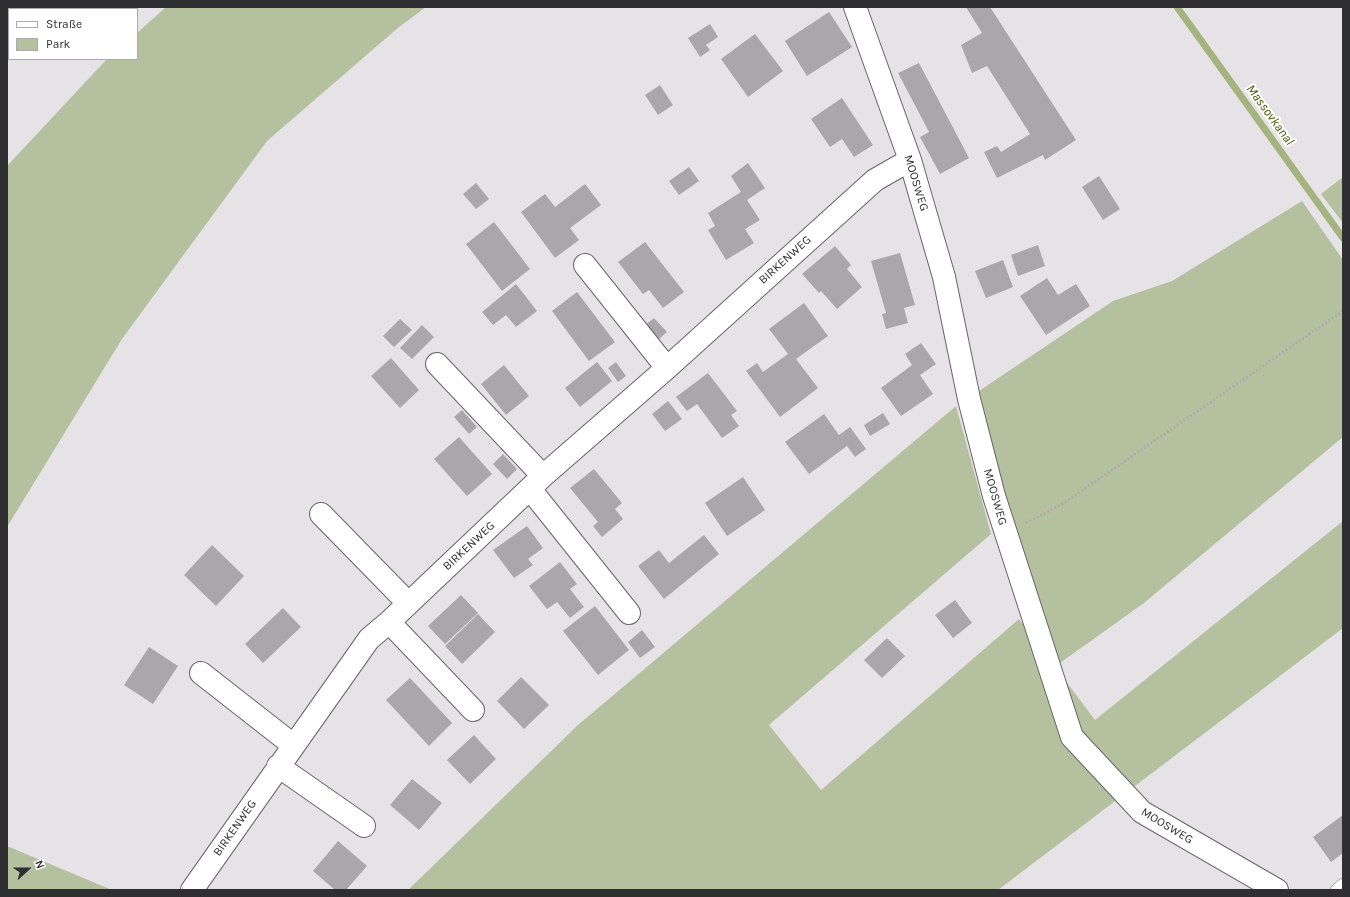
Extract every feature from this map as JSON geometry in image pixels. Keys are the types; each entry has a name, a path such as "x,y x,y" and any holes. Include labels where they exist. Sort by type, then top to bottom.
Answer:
{"street":[{"name":"MOOSWEG","path":"855,7 910,160 944,277 968,399 994,496 1072,737 1142,812 1276,890"},
{"name":"BIRKENWEG","path":"192,890 369,638 389,622 536,482 667,368 874,180 910,160"},
{"path":"586,265 667,368"},
{"path":"437,364 536,482 629,613"},
{"path":"321,514 408,603"},
{"path":"389,622 473,710"},
{"path":"201,673 293,745"},
{"path":"278,766 364,826"}],"lane":[{"path":"1336,890 1343,884"}],"path":[{"path":"1006,534 1064,503 1343,311"}],"green space":[{"path":"166,7 426,7 399,27 267,141 122,339 7,527 7,166 106,60 138,60 138,32"},
{"path":"1343,177 1343,223 1321,194"},
{"path":"1302,201 1343,260 1343,437 1144,603 1060,663 1018,543 973,395 1113,301 1172,281"},
{"path":"956,406 991,534 769,725 821,790 1019,619 1095,720 1343,521 1343,628 998,890 408,890 578,725"},
{"path":"7,846 112,890 7,890"}],"building":[{"path":"966,7 990,7 1076,140 1045,160 1043,155 997,178 984,152 997,146 1001,152 1030,134 987,66 972,73 961,45 982,33"},
{"path":"829,12 852,47 807,76 785,41"},
{"path":"710,24 718,37 706,45 710,50 700,57 688,38"},
{"path":"755,34 783,71 748,97 721,59"},
{"path":"919,63 969,158 940,174 920,137 929,132 898,73"},
{"path":"660,85 673,105 658,115 645,95"},
{"path":"842,98 873,145 854,157 842,139 830,147 811,119"},
{"path":"748,163 765,188 747,200 760,220 745,229 754,243 726,260 708,230 715,226 708,213 741,192 731,176"},
{"path":"689,167 699,181 679,195 669,181"},
{"path":"1099,176 1120,209 1103,220 1082,187"},
{"path":"476,183 489,199 476,209 463,194"},
{"path":"585,184 601,205 570,228 579,240 555,258 521,212 545,194 555,207"},
{"path":"494,222 530,269 502,291 466,244"},
{"path":"645,242 684,292 663,308 649,290 643,294 618,262"},
{"path":"1038,245 1045,266 1018,276 1011,255"},
{"path":"835,246 851,265 847,269 862,287 837,309 821,291 819,293 802,274"},
{"path":"900,253 915,305 904,308 908,323 886,329 882,314 886,313 871,261"},
{"path":"1003,260 1013,287 986,298 975,271"},
{"path":"1047,278 1058,295 1076,284 1090,306 1046,335 1020,296"},
{"path":"516,284 537,311 516,327 506,315 493,325 482,312"},
{"path":"577,292 615,342 589,361 552,311"},
{"path":"804,303 828,336 796,359 818,388 780,417 746,371 757,363 763,372 788,354 769,329"},
{"path":"654,318 667,332 658,340 645,325"},
{"path":"400,319 412,330 394,347 383,336"},
{"path":"422,325 434,337 412,359 400,348"},
{"path":"921,343 936,364 920,375 933,394 901,416 881,388 912,365 905,354"},
{"path":"391,358 419,390 400,408 371,376"},
{"path":"597,362 612,381 580,407 565,388"},
{"path":"616,362 626,376 618,382 608,368"},
{"path":"504,365 529,396 506,415 481,384"},
{"path":"708,373 737,411 731,415 739,426 722,438 697,404 687,411 676,397"},
{"path":"668,401 682,419 665,431 652,414"},
{"path":"462,410 477,427 469,434 454,417"},
{"path":"883,413 890,424 870,436 864,425"},
{"path":"824,414 839,435 850,427 866,449 855,457 847,446 809,474 785,442"},
{"path":"459,437 492,474 467,496 434,459"},
{"path":"503,454 517,469 507,479 493,464"},
{"path":"594,469 622,503 615,509 623,519 602,537 593,526 598,522 570,488"},
{"path":"743,477 765,510 727,536 705,503"},
{"path":"527,526 543,548 528,559 533,565 514,578 493,550"},
{"path":"704,535 719,554 664,599 638,566 659,550 669,563"},
{"path":"212,545 244,576 216,606 184,575"},
{"path":"560,562 577,584 570,589 584,607 570,618 557,602 547,609 529,586"},
{"path":"461,595 478,613 445,644 428,626"},
{"path":"955,600 972,623 953,638 935,615"},
{"path":"595,606 629,650 598,675 563,631"},
{"path":"283,608 301,627 263,663 245,644"},
{"path":"478,614 495,632 462,664 445,646"},
{"path":"642,630 655,647 640,658 628,642"},
{"path":"887,638 905,656 882,678 864,660"},
{"path":"149,647 178,666 153,704 124,685"},
{"path":"521,677 549,705 524,729 497,701"},
{"path":"410,678 452,723 429,746 386,700"},
{"path":"474,735 496,759 470,784 447,760"},
{"path":"412,779 442,803 419,830 390,805"},
{"path":"1343,815 1343,853 1331,862 1313,837"},
{"path":"338,841 367,866 346,890 335,890 313,871"}],"waterway":[{"name":"Massovkanal","path":"1177,7 1343,238"}]}
